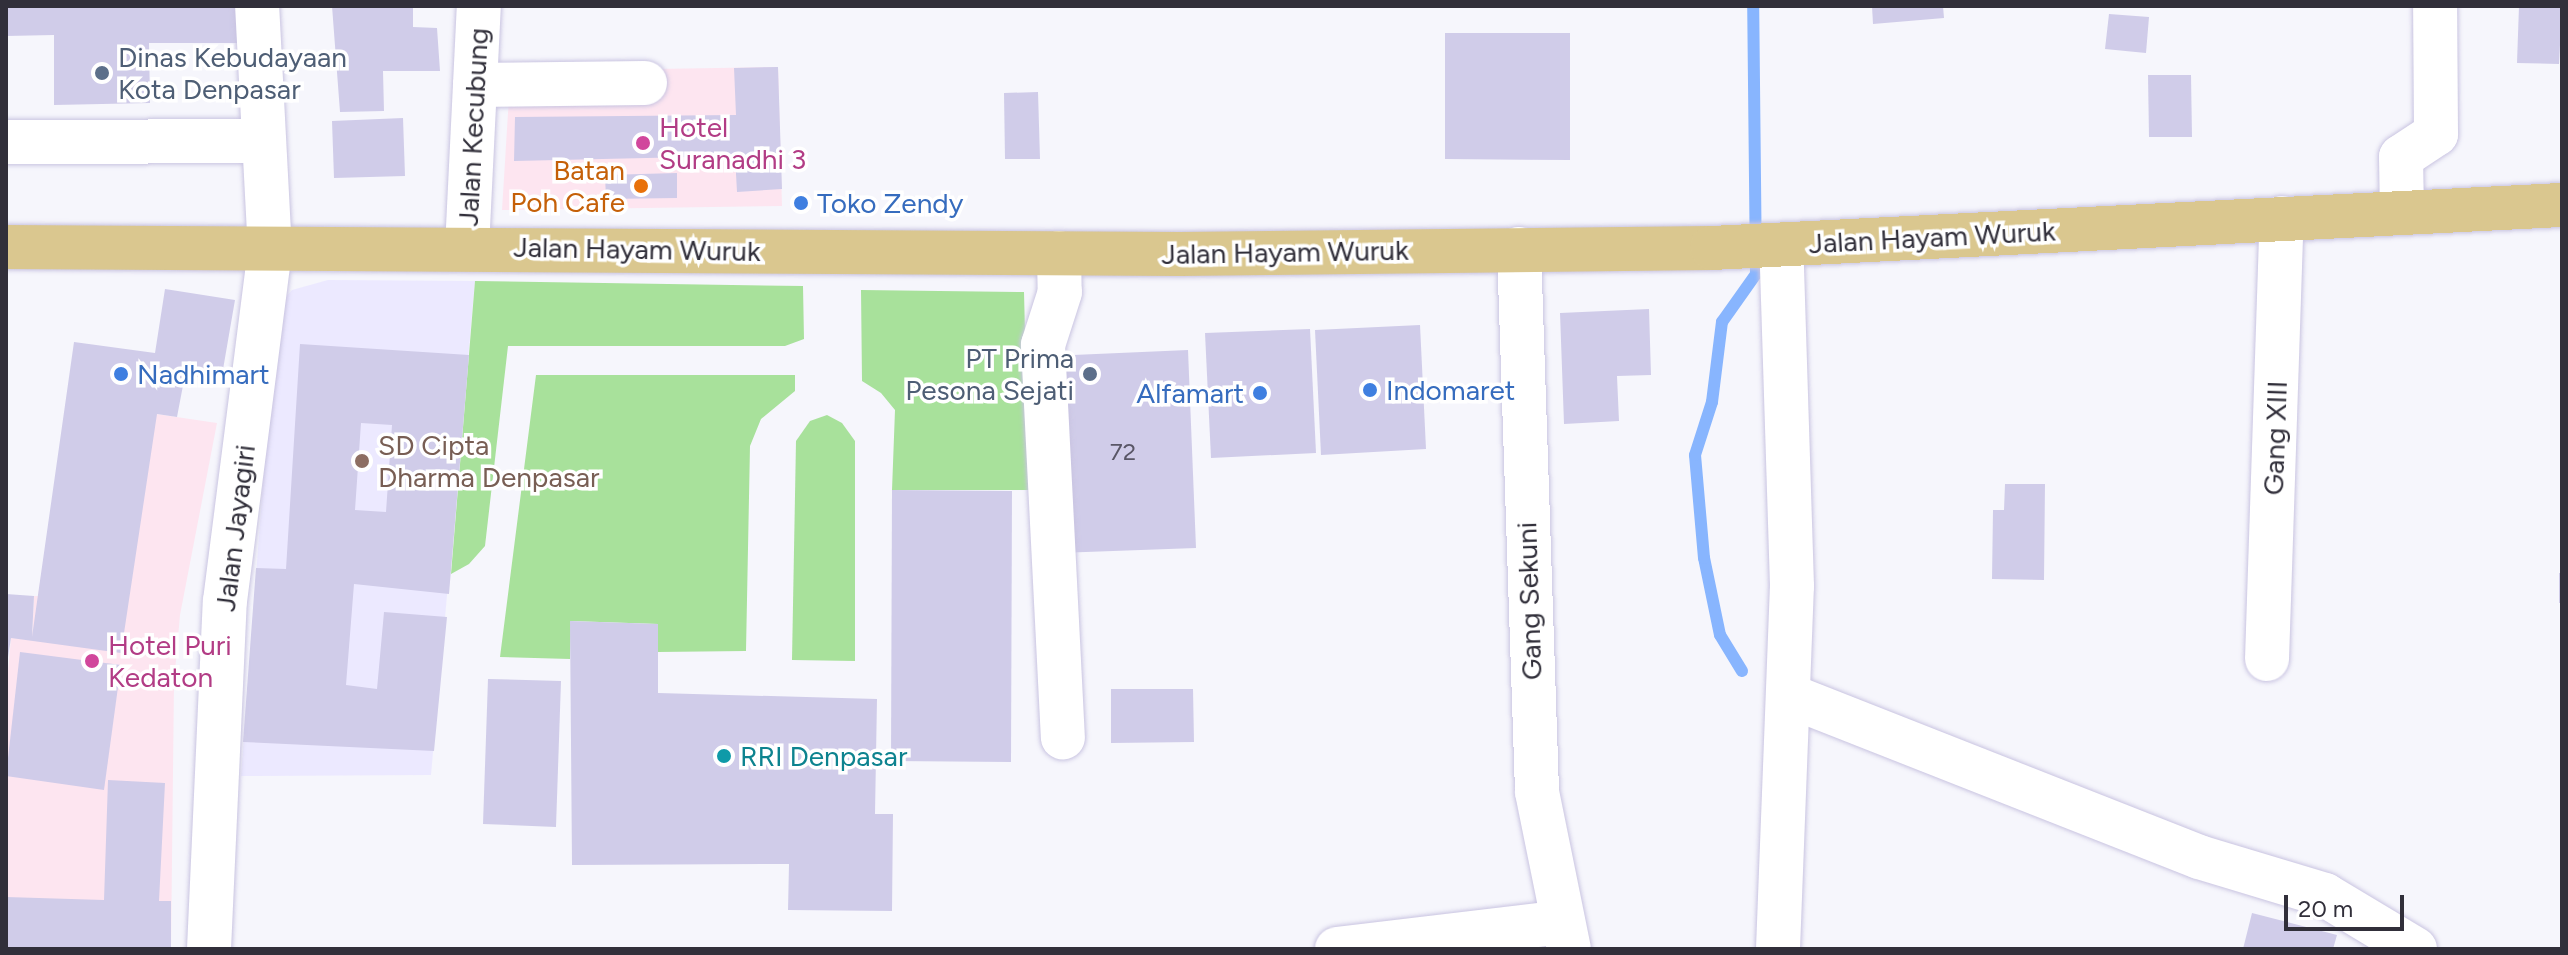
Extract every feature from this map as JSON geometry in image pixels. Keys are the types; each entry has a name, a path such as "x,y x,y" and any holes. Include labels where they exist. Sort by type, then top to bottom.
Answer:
{"main road":[{"name":"Jalan Hayam Wuruk","path":"6,247 270,252 467,248 1059,253 1712,248 2562,205"}],"street":[{"name":"Jalan Jayagiri","path":"209,949 225,601 270,252 257,6"},
{"name":"Jalan Kecubung","path":"467,248 479,6"},
{"path":"2402,213 2401,157 2436,134 2435,6"},
{"path":"475,85 645,83"},
{"path":"6,142 264,141"},
{"name":"Gang XIII","path":"2267,659 2282,218"},
{"path":"1774,246 1791,704 1778,949"},
{"name":"Gang Sekuni","path":"1519,249 1537,792 1565,936"},
{"path":"1059,253 1060,292 1043,345 1063,737"},
{"path":"1791,704 2199,857 2325,895 2415,949"},
{"path":"1337,949 1565,936"}],"shaded area":[{"name":"Hotel Suranadhi 3","path":"778,67 782,206 502,210 509,97 654,69"},
{"name":"SD Cipta Dharma Denpasar","path":"328,280 475,281 431,775 241,776 276,309 292,290"},
{"name":"Hotel Puri Kedaton","path":"68,401 217,423 180,615 174,683 171,949 6,949 6,694 11,638 32,639 34,596 38,596"}],"green space":[{"path":"475,281 803,286 804,339 785,346 508,346 485,546 469,564 451,574"},
{"path":"861,290 1024,292 1029,490 892,490 895,410 881,393 862,381"},
{"path":"536,375 795,375 795,391 761,419 750,446 746,651 658,652 658,624 571,621 570,659 500,657"},
{"path":"827,415 842,423 855,441 855,661 792,660 796,441 810,421"}],"building":[{"name":"Dinas Kebudayaan Kota Denpasar","path":"6,6 240,6 240,43 149,43 150,103 54,105 54,35 6,36"},
{"path":"332,6 413,6 413,27 437,28 440,71 383,71 384,111 340,112"},
{"path":"1872,6 1943,6 1944,18 1873,24"},
{"path":"2519,6 2562,6 2559,64 2517,63"},
{"path":"2109,14 2149,17 2146,53 2105,49"},
{"path":"1445,33 1570,33 1570,160 1445,159"},
{"path":"778,67 782,189 737,192 735,156 514,161 515,117 736,115 734,68"},
{"path":"2148,75 2191,75 2192,137 2149,137"},
{"path":"1038,92 1040,159 1005,159 1004,93"},
{"path":"403,118 405,176 334,178 332,121"},
{"name":"Batan Poh Cafe","path":"677,173 677,198 606,199 605,175"},
{"path":"165,289 235,300 221,381 185,375 177,417 157,414 121,653 11,638 6,670 6,594 34,596 32,637 74,342 155,353"},
{"path":"1649,309 1651,375 1617,376 1619,421 1564,424 1560,313"},
{"name":"Indomaret","path":"1420,325 1426,449 1321,455 1315,330"},
{"name":"Alfamart","path":"1310,329 1316,453 1211,458 1205,333"},
{"name":"SD Cipta Dharma Denpasar","path":"300,344 469,355 449,594 354,584 346,685 377,689 384,612 447,617 434,751 243,742 256,568 286,569","holes":["361,423 392,425 386,512 355,510"]},
{"path":"1188,350 1196,548 1058,553 1050,356"},
{"path":"2005,484 2045,484 2044,580 1992,579 1993,510 2004,510"},
{"name":"RRI Denpasar","path":"892,490 1012,491 1011,762 891,761"},
{"path":"2559,573 2562,573 2562,603 2559,603"},
{"name":"RRI Denpasar","path":"570,621 658,624 658,693 877,699 875,814 893,814 892,911 788,910 789,864 572,865"},
{"path":"20,652 121,665 104,790 6,776"},
{"path":"488,679 561,681 556,827 483,824"},
{"path":"1111,689 1193,689 1194,742 1111,743"},
{"path":"108,780 165,783 159,901 171,901 171,949 6,949 6,897 104,900"},
{"path":"2252,913 2337,935 2333,949 2243,949"}],"waterway":[{"path":"1742,671 1720,635 1704,558 1695,455 1712,402 1722,322 1756,274 1753,6"}],"place":[{"name":"Dinas Kebudayaan Kota Denpasar","path":"102,73"},
{"name":"Hotel Suranadhi 3","path":"643,143"},
{"name":"Batan Poh Cafe","path":"641,186"},
{"name":"Toko Zendy","path":"801,203"},
{"name":"Nadhimart","path":"121,374"},
{"name":"PT Prima Pesona Sejati","path":"1090,374"},
{"name":"Indomaret","path":"1370,390"},
{"name":"Alfamart","path":"1260,393"},
{"name":"SD Cipta Dharma Denpasar","path":"362,461"},
{"name":"Hotel Puri Kedaton","path":"92,661"},
{"name":"RRI Denpasar","path":"724,756"}]}
